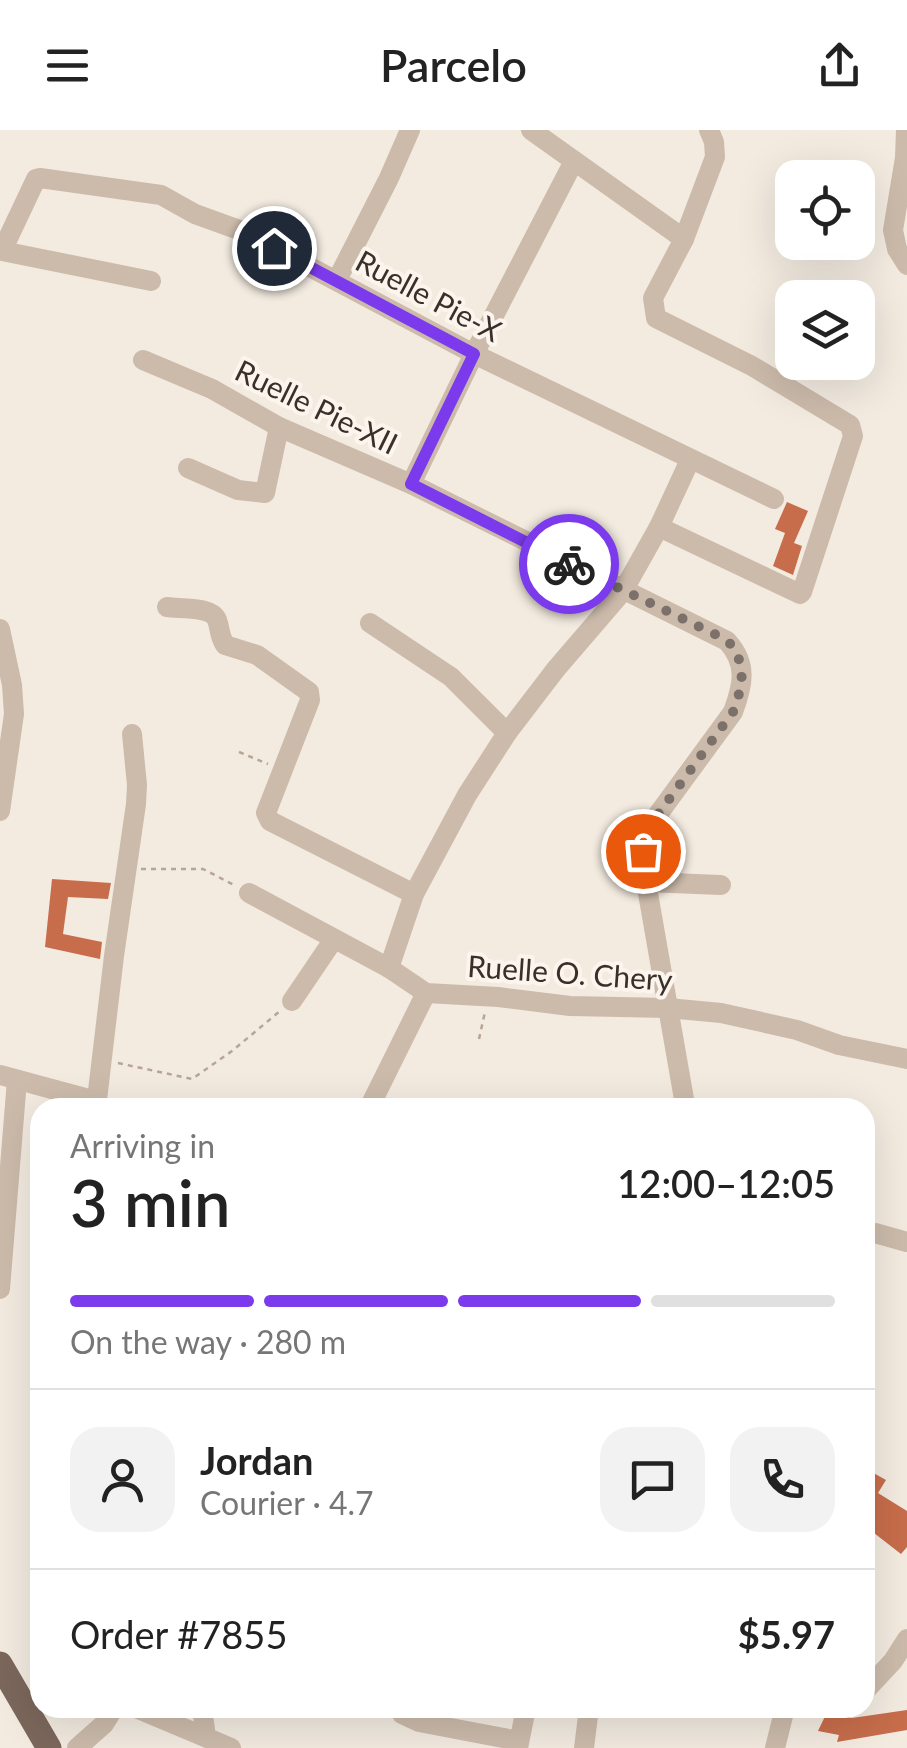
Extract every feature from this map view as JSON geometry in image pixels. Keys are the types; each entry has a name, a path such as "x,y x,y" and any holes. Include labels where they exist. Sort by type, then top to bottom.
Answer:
{"main road":[{"path":"0,1664 30,1715"},
{"path":"0,1692 32,1748"},
{"path":"32,1718 49,1748"}],"street":[{"path":"338,280 410,130"},
{"path":"531,130 684,238"},
{"path":"659,526 797,594 802,592 853,436 850,425 752,366 656,318 653,298 684,238 715,157 709,130"},
{"path":"906,130 906,158 893,230 897,249 907,265"},
{"path":"411,484 574,160"},
{"name":"Ruelle Pie-X","path":"151,281 1,253 32,184 40,178 161,195 338,280 474,354 774,499"},
{"name":"Ruelle Pie-XII","path":"143,360 411,484 727,640 738,652 740,692 733,712 648,828 643,841 646,882 684,1098"},
{"path":"188,468 238,490 265,493 280,426"},
{"path":"389,968 414,894 467,795 556,668 623,591 690,460"},
{"path":"168,608 214,615 225,646 257,655 309,692 310,700 266,813 270,821 414,894"},
{"path":"370,623 451,678 507,733"},
{"path":"0,629 14,714 5,742 0,811"},
{"path":"97,1098 137,785 132,734"},
{"path":"646,882 721,885"},
{"name":"Ruelle O. Chery","path":"249,893 426,992 570,1006 721,1013 907,1059"},
{"path":"292,1001 334,939"},
{"path":"374,1098 426,992"},
{"path":"0,1289 9,1077 77,1098"},
{"path":"875,1234 907,1242"},
{"path":"875,1681 907,1639"},
{"path":"77,1748 108,1718"},
{"path":"160,1718 231,1748"},
{"path":"203,1718 206,1737"},
{"path":"410,1718 518,1744 524,1718"},
{"path":"584,1748 588,1718"},
{"path":"775,1748 782,1718"}],"path":[{"path":"240,752 283,771"},
{"path":"126,870 203,869 249,893"},
{"path":"478,1039 489,996"},
{"path":"102,1060 192,1080 292,1001"}],"building":[{"path":"787,502 808,511 794,543 802,546 793,575 773,566 785,533 775,529"},
{"path":"52,879 111,883 108,899 68,897 63,934 102,942 100,959 45,947"},
{"path":"875,1474 886,1480 878,1493 907,1511 907,1547 901,1554 875,1534"},
{"path":"907,1710 907,1730 837,1742 839,1735 818,1731 824,1718 875,1718 875,1715"}],"way so far":[{"path":"569,564 727,640 738,652 740,692 733,712 648,828 643,851"}],"route":[{"path":"274,248 474,354 411,484 569,564"}]}
